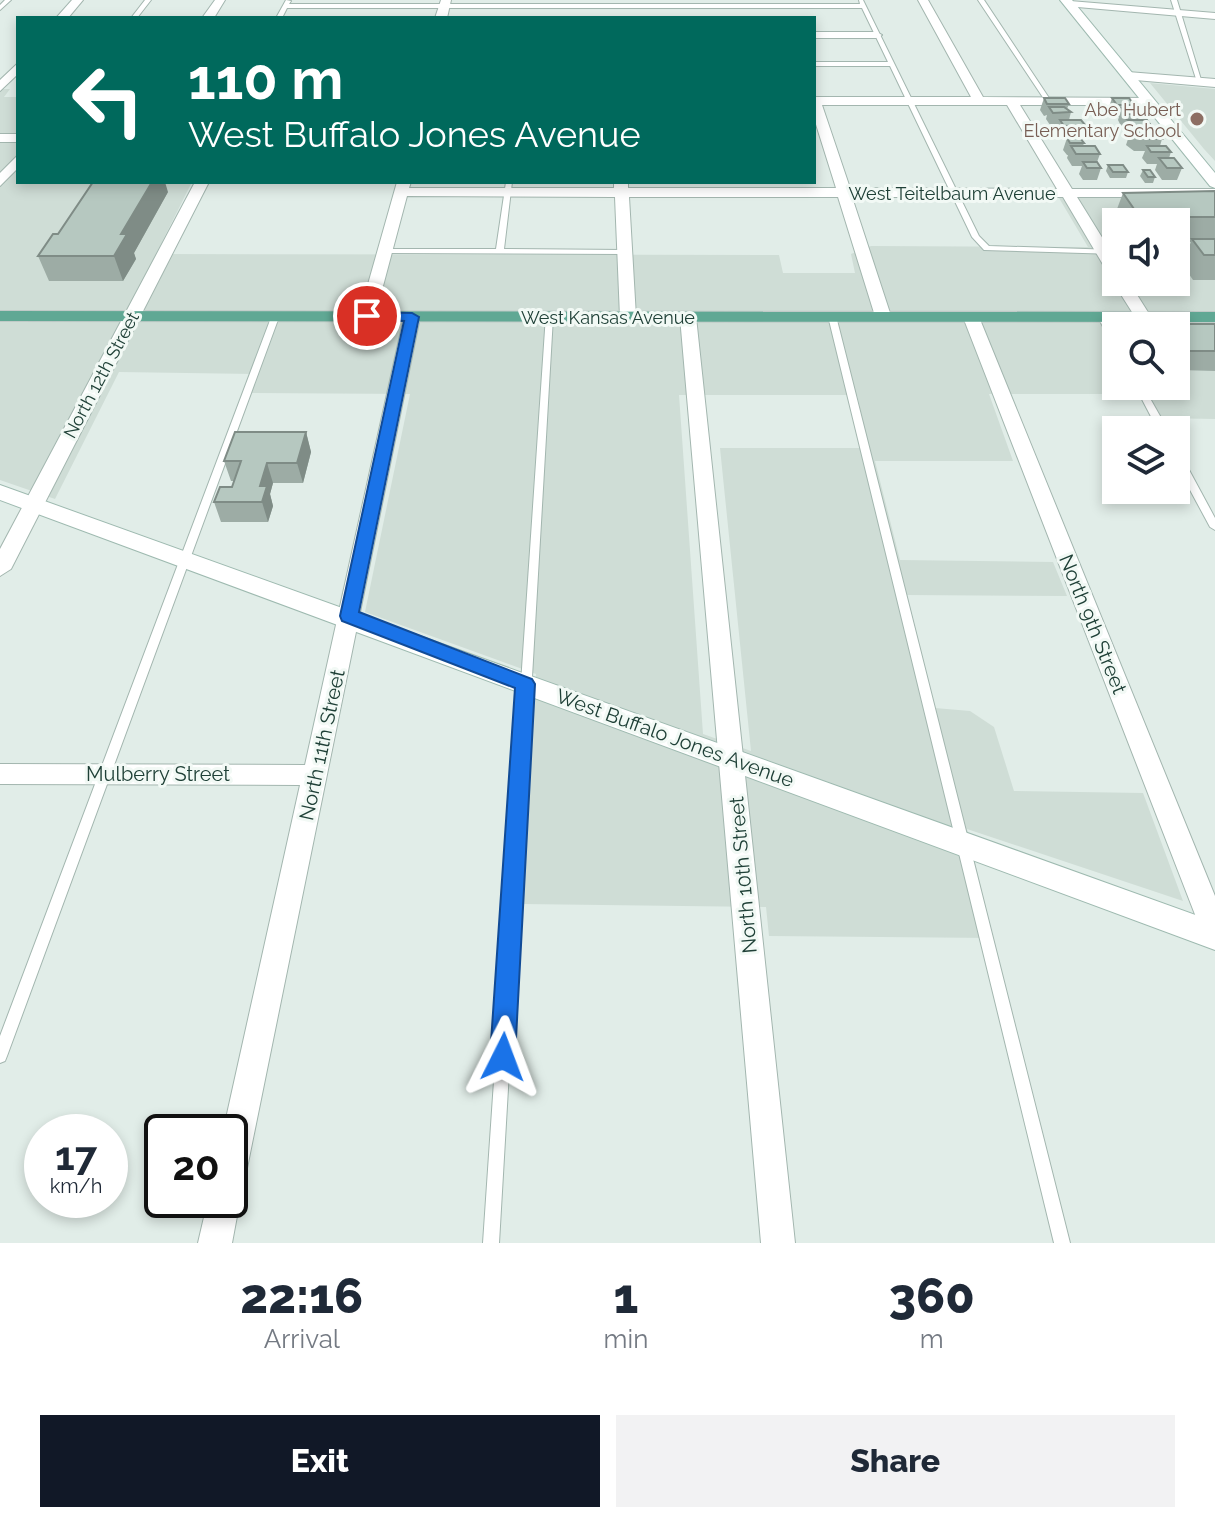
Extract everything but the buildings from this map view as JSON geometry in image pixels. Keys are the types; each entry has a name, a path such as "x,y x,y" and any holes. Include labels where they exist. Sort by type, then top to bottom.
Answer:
{"main road":[{"path":"1068,2 1215,183"},
{"name":"West Kansas Avenue","path":"0,316 1102,317"},
{"name":"West Kansas Avenue","path":"1190,317 1215,317"},
{"name":"West Buffalo Jones Avenue","path":"0,492 349,616 525,684 1215,933"}],"street":[{"path":"64,16 78,0"},
{"path":"923,0 979,101"},
{"path":"1068,2 1215,16"},
{"path":"816,35 876,35"},
{"path":"0,87 16,69"},
{"path":"1128,76 1215,83"},
{"path":"816,101 1148,101"},
{"path":"1011,101 1067,193 1102,241"},
{"path":"816,104 883,316"},
{"path":"0,182 16,162"},
{"name":"North 12th Street","path":"0,569 201,184"},
{"path":"367,316 403,187"},
{"name":"West Teitelbaum Avenue","path":"403,187 731,187 844,193 1215,193"},
{"path":"621,187 628,317"},
{"name":"North 11th Street","path":"243,1114 412,317"},
{"name":"North 10th Street","path":"688,317 778,1243"},
{"name":"North 9th Street","path":"971,317 1215,933"},
{"name":"Mulberry Street","path":"0,774 316,775"},
{"path":"215,1243 220,1218"}],"lane":[{"path":"0,8 8,0"},
{"path":"136,16 148,0"},
{"path":"981,0 1048,101"},
{"path":"1174,0 1200,82"},
{"path":"287,3 444,8 862,3 976,237 987,248 1102,251"},
{"path":"816,64 890,64"},
{"path":"500,251 509,187"},
{"path":"386,251 625,252"},
{"path":"1190,252 1215,251"},
{"path":"832,316 1062,1243"},
{"path":"0,1056 275,317"},
{"path":"491,1243 549,317"},
{"path":"1190,481 1215,527"}],"shaded area":[{"name":"Abe Hubert Elementary School","path":"1150,83 1215,89 1215,161 1204,149"},
{"path":"0,89 10,89 4,97 16,97 16,184 191,184 156,254 779,255 783,273 855,273 851,254 871,246 1088,247 1059,198 1215,198 1215,419 1159,416 1144,400 1190,400 1190,312 1102,312 1102,394 989,394 1013,461 875,461 900,560 1053,562 1067,596 907,595 935,708 970,711 994,727 1014,791 1143,793 1183,901 967,829 993,938 769,936 766,907 522,904 536,674 365,612 410,394 248,393 254,374 119,372 55,499 0,480","holes":["679,395 857,395 869,448 720,448 751,751 703,734"]}],"place":[{"name":"Abe Hubert Elementary School","path":"1197,119"}],"route":[{"path":"367,316 412,317 349,616 525,684 503,1057"}]}
